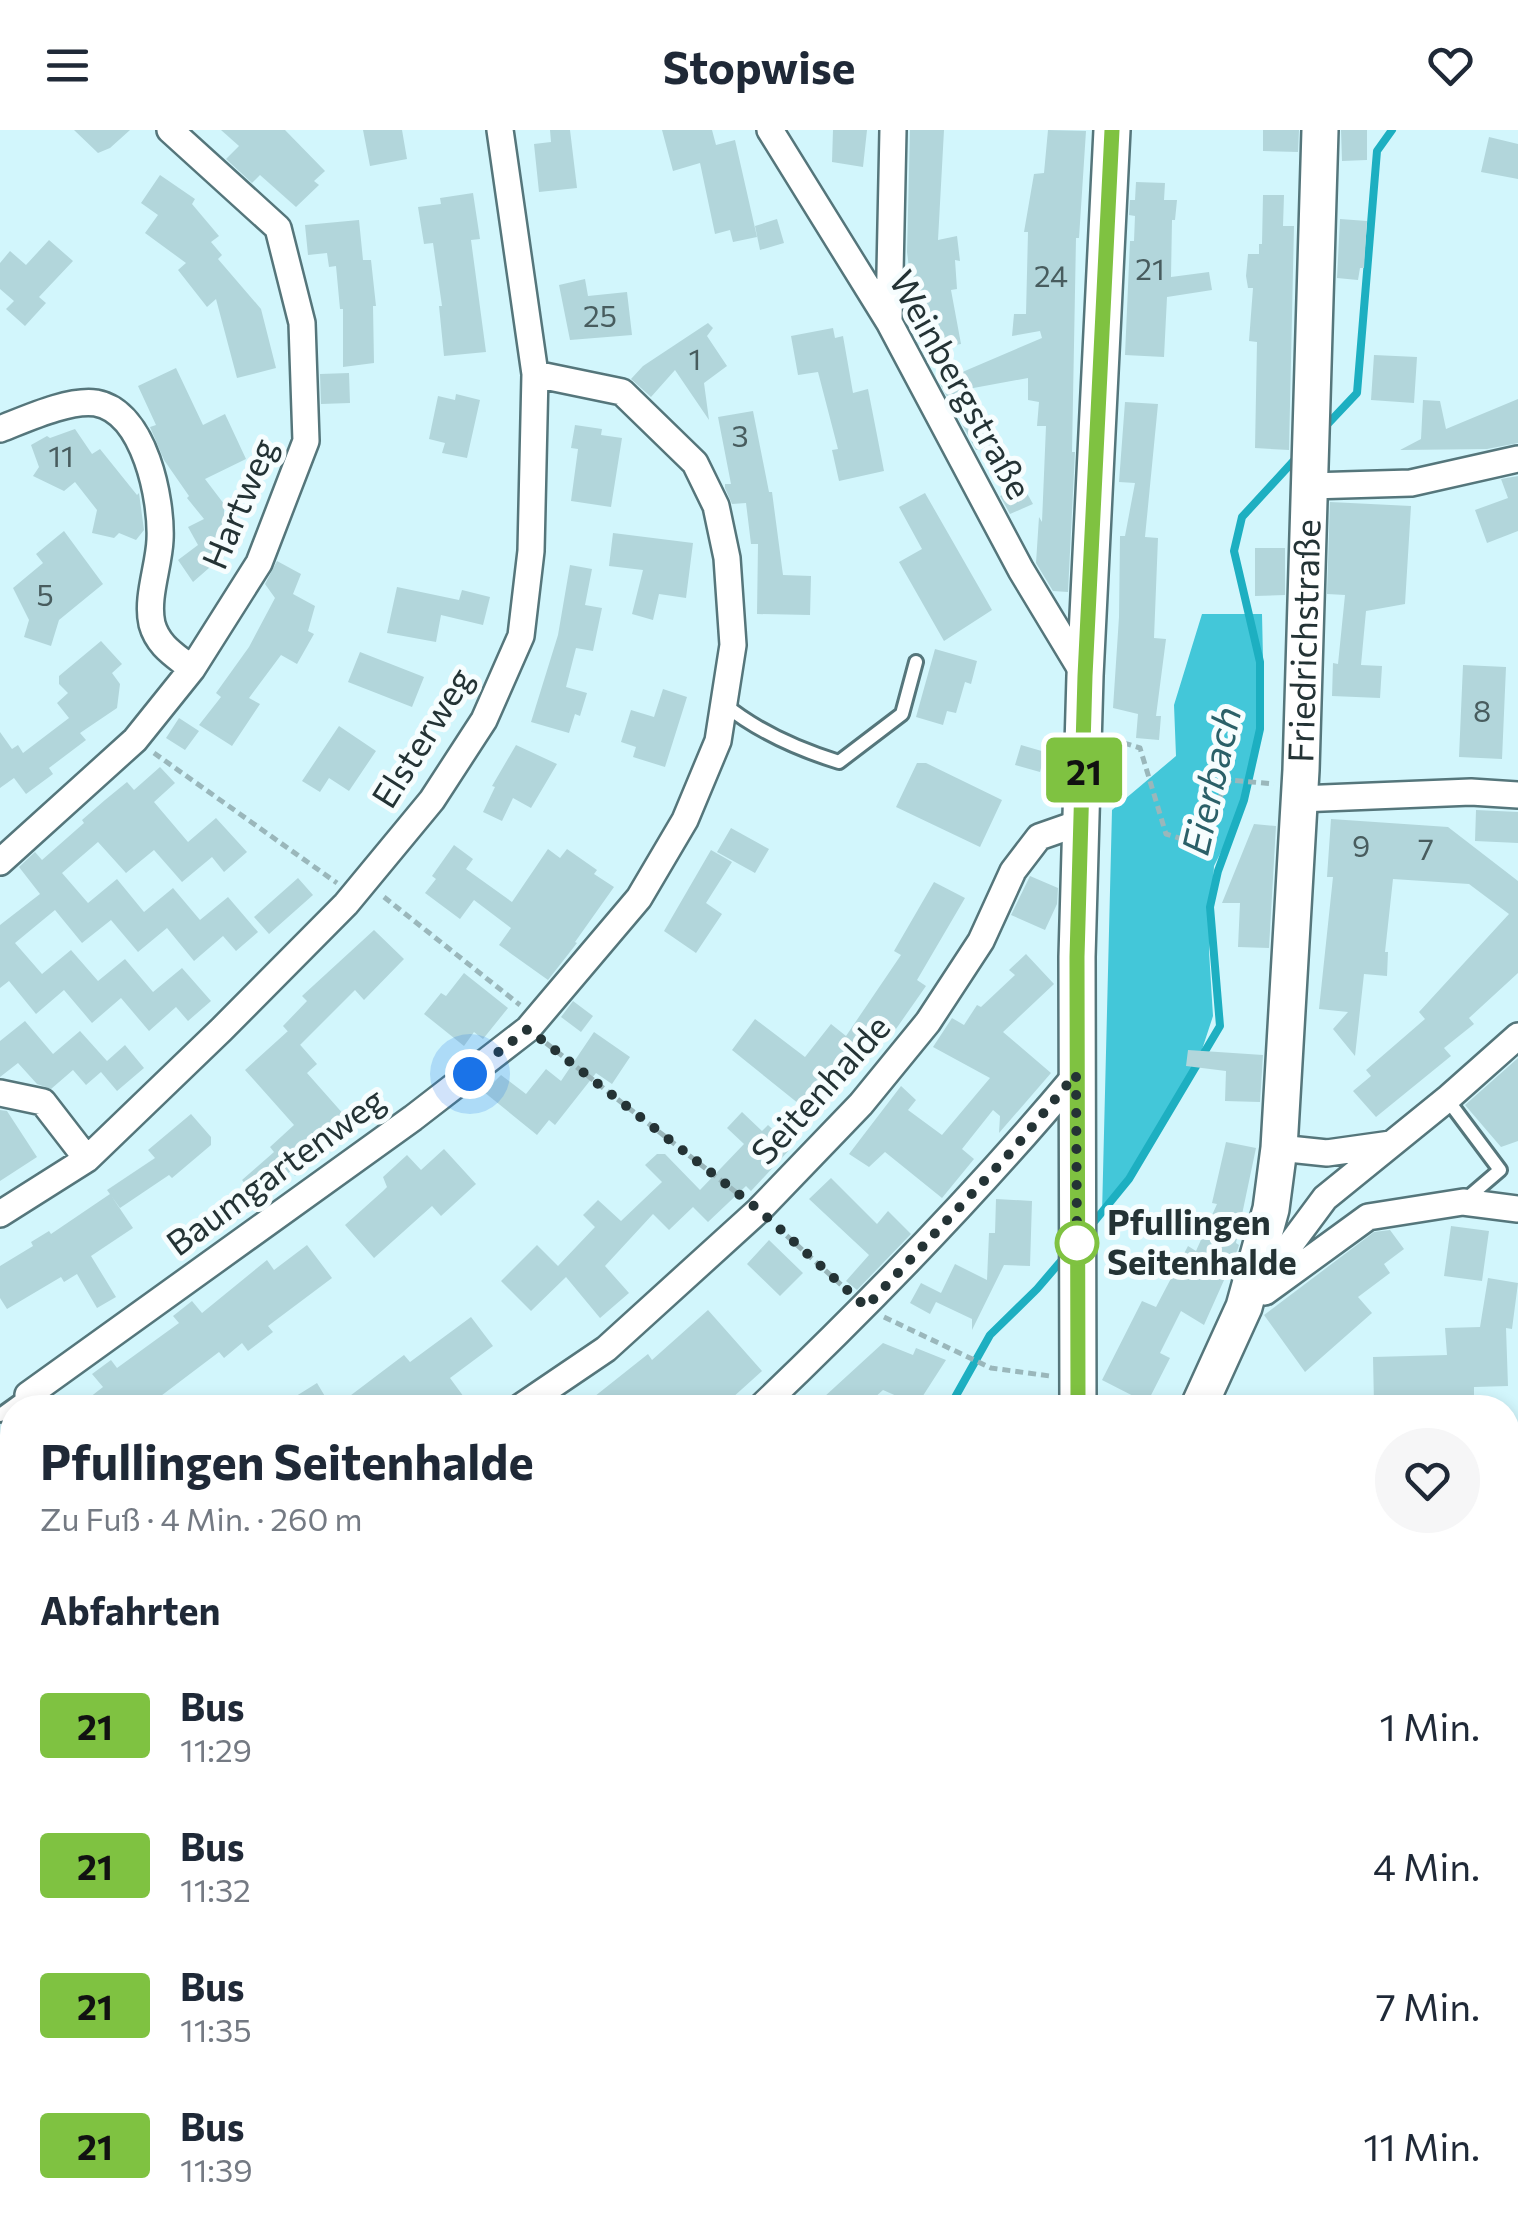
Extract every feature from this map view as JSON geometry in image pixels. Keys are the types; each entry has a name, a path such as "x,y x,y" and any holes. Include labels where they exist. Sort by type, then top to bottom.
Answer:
{"main road":[{"path":"1080,1395 1076,1074 1085,676 1112,130"},
{"name":"Friedrichstraße","path":"1204,1395 1244,1307 1271,1209 1280,1148 1288,792 1310,486 1320,130"}],"street":[{"name":"Hartweg","path":"0,862 135,740 192,669 259,563 306,442 302,323 278,228 170,130"},
{"name":"Elsterweg","path":"0,1214 87,1159 222,1029 359,889 432,800 484,720 521,636 531,551 535,374 500,130"},
{"name":"Weinbergstraße","path":"770,130 888,322 1020,570 1085,676"},
{"path":"888,322 893,130"},
{"name":"Baumgartenweg","path":"28,1395 412,1118 533,1024 639,898 684,820 718,741 732,645 728,558 716,506 695,463 622,392 535,374"},
{"path":"0,429 58,408 97,403 125,420 142,445 160,504 160,543 151,620 160,644 192,669"},
{"path":"1310,486 1411,484 1518,459"},
{"path":"1288,792 1518,795"},
{"name":"Seitenhalde","path":"538,1395 606,1349 759,1210 861,1104 928,1022 981,941 1013,871 1039,838 1082,822"},
{"path":"1244,1307 1325,1198 1518,1036"},
{"path":"774,1395 866,1307 1012,1151 1076,1074"},
{"path":"0,1093 43,1102 87,1159"},
{"path":"1280,1148 1327,1153 1391,1144"},
{"path":"1244,1307 1368,1217 1464,1202 1518,1209"}],"lane":[{"path":"724,704 744,721 804,751 839,762 902,714 916,662"},
{"path":"1447,1099 1500,1170 1464,1202"}],"path":[{"path":"1084,756 1110,738 1140,748 1166,834 1182,839 1200,831 1230,780 1288,792"},
{"path":"135,740 451,948 533,1024 759,1210 866,1307 990,1368 1068,1395"}],"shaded area":[{"path":"1202,614 1262,614 1264,704 1247,800 1214,866 1209,951 1213,1016 1195,1071 1102,1214 1112,810 1176,756 1174,705"}],"building":[{"path":"74,130 130,130 98,153"},
{"path":"221,130 285,130 325,171 314,181 319,185 296,207 260,175 252,183 226,159 239,146"},
{"path":"363,130 402,130 407,159 370,166"},
{"path":"550,130 570,130 577,188 539,192 534,144 551,142"},
{"path":"662,130 712,130 716,145 735,140 757,237 733,242 730,230 715,234 700,163 673,171"},
{"path":"833,130 867,130 863,167 832,162"},
{"path":"910,130 944,130 938,240 957,236 960,261 955,260 957,289 951,290 961,344 923,351 919,334 913,332 906,296"},
{"path":"1048,130 1086,131 1076,238 1075,452 1068,592 1053,591 1036,563 1046,426 1037,426 1039,402 1028,400 1028,378 968,389 996,445 976,450 939,382 1042,338 1040,331 1012,336 1014,314 1026,314 1028,232 1024,232 1034,174 1044,173"},
{"path":"1263,130 1299,130 1298,152 1263,151"},
{"path":"1341,130 1367,130 1367,160 1342,161"},
{"path":"1489,137 1518,144 1518,179 1481,172"},
{"path":"160,175 195,199 192,204 219,236 211,242 222,255 218,259 261,309 276,368 237,378 216,299 207,307 178,270 186,263 145,233 158,215 141,203"},
{"path":"1136,182 1165,183 1164,200 1177,200 1172,220 1171,277 1209,272 1212,290 1167,297 1164,357 1125,355 1130,241 1134,241 1135,216 1129,215"},
{"path":"473,193 480,239 471,240 486,352 444,356 433,243 424,244 418,207 441,204 440,198"},
{"path":"1263,195 1284,195 1283,226 1294,226 1289,450 1255,448 1257,342 1249,341 1253,288 1248,288 1246,276 1248,254 1259,254 1262,244"},
{"path":"777,219 784,243 760,250 755,226"},
{"path":"1340,219 1367,221 1364,268 1360,268 1358,280 1337,278"},
{"path":"359,220 363,260 371,260 376,306 374,363 343,367 343,309 336,266 329,267 327,253 308,255 305,225"},
{"path":"49,240 73,261 39,297 46,303 25,326 6,309 14,301 0,289 0,263 10,251 26,265"},
{"path":"585,279 588,296 627,292 632,335 570,340 559,285"},
{"path":"708,323 713,328 707,336 727,366 704,383 709,420 675,370 651,397 631,379 643,366"},
{"path":"833,328 835,338 843,336 853,393 868,389 884,471 839,481 832,450 838,449 818,372 798,375 791,336"},
{"path":"1374,355 1417,357 1414,403 1371,400"},
{"path":"176,368 203,425 225,414 246,459 205,479 224,504 224,515 243,538 193,582 178,560 198,545 188,527 204,519 164,460 150,427 156,425 138,386"},
{"path":"349,373 350,403 321,404 320,374"},
{"path":"456,394 480,400 467,458 442,453 445,443 429,439 438,396 455,400"},
{"path":"1518,399 1518,443 1487,449 1400,450 1421,439 1423,400 1440,401 1446,429"},
{"path":"1125,402 1158,404 1145,537 1158,538 1154,638 1166,639 1156,716 1161,716 1159,740 1136,738 1138,714 1113,708 1120,536 1125,536 1135,483 1119,482"},
{"path":"753,411 772,492 783,575 811,576 810,615 757,614 758,544 751,544 746,503 732,504 725,488 725,484 731,484 718,417"},
{"path":"575,425 602,429 601,435 622,438 611,507 571,501 578,449 571,448"},
{"path":"75,429 92,454 100,449 139,493 144,530 136,540 119,533 114,538 92,533 97,510 75,482 64,491 33,476 39,467 31,445"},
{"path":"1518,476 1518,531 1487,543 1475,510 1508,498 1501,479"},
{"path":"1023,486 1033,504 1010,514 1000,496"},
{"path":"925,493 992,610 944,641 899,562 922,549 899,507"},
{"path":"1330,502 1411,506 1405,604 1366,611 1361,665 1382,666 1380,698 1332,696 1333,663 1338,664 1345,595 1327,594"},
{"path":"64,531 103,584 59,620 51,646 24,637 29,620 13,588 43,563 36,554"},
{"path":"613,533 693,543 686,598 659,594 653,620 632,614 643,570 609,566"},
{"path":"1255,548 1285,548 1285,595 1255,596"},
{"path":"277,561 301,574 293,594 315,606 308,631 314,634 297,664 281,655 249,698 260,704 232,746 199,725 221,697 216,693 249,647 275,598 265,584"},
{"path":"570,565 592,569 585,605 602,608 593,651 576,648 566,687 587,693 580,716 575,714 569,733 531,722 558,635"},
{"path":"397,587 459,600 462,590 490,597 483,625 441,615 436,642 387,633"},
{"path":"101,641 122,664 112,673 120,684 117,708 80,733 86,740 49,768 53,774 26,794 14,778 0,788 0,732 12,749 18,745 23,753 69,718 57,703 68,693 59,684 59,676"},
{"path":"935,649 977,661 971,684 965,682 956,713 947,711 943,725 916,717"},
{"path":"360,652 424,677 412,707 348,682"},
{"path":"1463,665 1506,667 1502,759 1459,757"},
{"path":"663,689 687,697 665,767 633,757 636,747 621,742 631,710 654,717"},
{"path":"179,718 199,731 185,750 166,738"},
{"path":"339,726 376,751 349,791 329,778 320,792 302,781"},
{"path":"516,745 557,764 531,808 513,798 502,821 483,812 495,787 492,786"},
{"path":"1021,745 1045,752 1040,772 1015,765"},
{"path":"917,763 926,763 1002,800 980,847 896,807"},
{"path":"160,767 175,783 154,802 188,842 216,818 247,852 224,872 212,857 182,882 154,850 126,873 98,842 62,873 88,903 117,879 144,912 173,888 200,920 228,897 258,932 236,951 223,936 194,961 167,928 138,952 111,920 82,943 55,910 15,943 42,974 71,950 98,981 125,959 153,992 182,968 211,1001 188,1021 176,1007 149,1031 121,998 92,1023 64,990 36,1014 9,981 0,988 0,925 40,894 19,867 35,852 42,860 127,782 134,790"},
{"path":"1476,810 1518,812 1518,843 1475,841"},
{"path":"1331,819 1448,827 1518,881 1518,973 1469,1018 1474,1024 1444,1048 1451,1056 1376,1117 1353,1091 1371,1076 1366,1070 1425,1019 1419,1012 1509,914 1469,884 1393,879 1385,952 1387,976 1364,974 1355,1056 1333,1029 1348,1012 1319,1009 1333,877 1327,877"},
{"path":"1254,824 1276,826 1269,948 1238,947 1240,903 1222,903"},
{"path":"731,828 769,849 755,873 717,852"},
{"path":"454,845 473,859 466,869 512,902 548,849 560,858 567,849 614,887 548,980 499,945 511,928 474,900 460,919 425,893"},
{"path":"711,850 732,862 706,903 722,914 696,953 664,931"},
{"path":"1030,876 1058,888 1057,904 1045,930 1011,915"},
{"path":"298,878 313,895 269,934 254,917"},
{"path":"934,882 965,898 917,980 926,986 896,1029 888,1023 814,1116 732,1050 755,1019 805,1057 831,1024 846,1036 901,955 894,951"},
{"path":"374,930 404,959 364,1000 355,990 300,1045 283,1026 307,1001 302,996"},
{"path":"1026,954 1054,984 1003,1032 1051,1073 999,1133 1000,1116 993,1110 962,1149 974,1159 942,1198 885,1152 869,1167 849,1154 901,1086 916,1100 908,1110 942,1135 990,1078 933,1047 952,1018 964,1025 977,1005 981,1007 1015,975 1009,970"},
{"path":"464,973 508,1008 483,1039 474,1032 464,1046 424,1014 441,993 446,996"},
{"path":"573,1001 593,1016 581,1032 561,1017"},
{"path":"25,1021 53,1054 80,1031 107,1061 125,1045 144,1068 117,1091 101,1072 86,1085 73,1070 51,1089 37,1084 18,1063 0,1077 0,1041"},
{"path":"288,1031 317,1064 307,1073 353,1125 295,1176 291,1171 258,1199 242,1180 274,1152 270,1147 294,1125 245,1070"},
{"path":"594,1032 630,1057 612,1084 596,1073 555,1125 549,1120 537,1135 484,1092 501,1075 526,1094 546,1069 561,1081"},
{"path":"1188,1050 1263,1055 1260,1102 1225,1101 1226,1071 1186,1066"},
{"path":"1518,1058 1518,1141 1501,1147 1465,1105"},
{"path":"0,1110 7,1111 37,1157 0,1181"},
{"path":"742,1112 762,1131 768,1125 792,1147 751,1191 746,1186 708,1222 693,1207 669,1230 653,1214 605,1266 629,1293 600,1318 566,1277 531,1311 501,1281 537,1245 558,1266 595,1227 583,1215 598,1200 621,1221 662,1182 645,1165 657,1154 665,1154 700,1190 744,1144 727,1128"},
{"path":"191,1114 211,1137 211,1145 172,1178 169,1175 120,1208 107,1190 155,1158 148,1150"},
{"path":"1226,1142 1256,1148 1236,1243 1239,1245 1204,1325 1181,1311 1160,1353 1170,1358 1151,1395 1131,1395 1102,1380 1142,1301 1156,1307 1188,1246 1196,1251 1217,1204 1212,1203"},
{"path":"444,1149 476,1184 441,1216 432,1206 374,1258 345,1225 387,1187 383,1177 407,1155 421,1170"},
{"path":"831,1178 877,1224 888,1211 911,1234 857,1290 846,1281 869,1255 809,1199"},
{"path":"110,1194 133,1228 91,1256 116,1297 97,1308 77,1274 64,1282 61,1277 7,1309 0,1298 0,1266 33,1246 31,1242 49,1231 51,1234"},
{"path":"996,1199 1032,1201 1030,1266 1004,1265 972,1330 972,1319 936,1302 930,1314 910,1303 921,1283 941,1293 955,1264 987,1280 989,1233 995,1233"},
{"path":"1451,1226 1489,1231 1482,1281 1444,1276"},
{"path":"1390,1230 1404,1249 1384,1264 1390,1273 1358,1297 1372,1313 1305,1372 1264,1315 1374,1232"},
{"path":"769,1240 803,1273 780,1296 747,1264"},
{"path":"307,1245 332,1278 268,1326 273,1332 248,1351 242,1343 224,1358 219,1352 162,1395 93,1395 103,1387 92,1374 111,1360 117,1368 179,1323 173,1316 192,1301 202,1313 267,1260 274,1270"},
{"path":"1488,1278 1518,1283 1512,1329 1506,1328 1508,1386 1474,1387 1474,1395 1374,1395 1373,1357 1447,1355 1445,1328 1480,1327"},
{"path":"708,1310 762,1371 735,1395 596,1395 648,1354 652,1360"},
{"path":"471,1317 493,1346 450,1378 462,1395 351,1395 404,1355 410,1362"},
{"path":"883,1343 913,1355 916,1348 946,1360 923,1395 894,1395 883,1390 877,1395 826,1395"},
{"path":"317,1383 324,1395 298,1395"}],"waterway":[{"name":"Eierbach","path":"1322,430 1357,393 1377,151 1392,130"},
{"name":"Eierbach","path":"1089,1228 1129,1179 1220,1026 1210,907 1218,871 1244,800 1260,729 1260,662 1234,551 1242,517 1299,455"},
{"name":"Eierbach","path":"956,1395 990,1335 1067,1254"}],"bus line":[{"name":"21","path":"1078,1395 1077,957 1085,676 1112,130"}],"place":[{"name":"Pfullingen Seitenhalde","path":"1077,1243"}],"route":[{"path":"470,1074 528,1029 759,1210 866,1307 1012,1151 1076,1074 1077,1243"}]}
